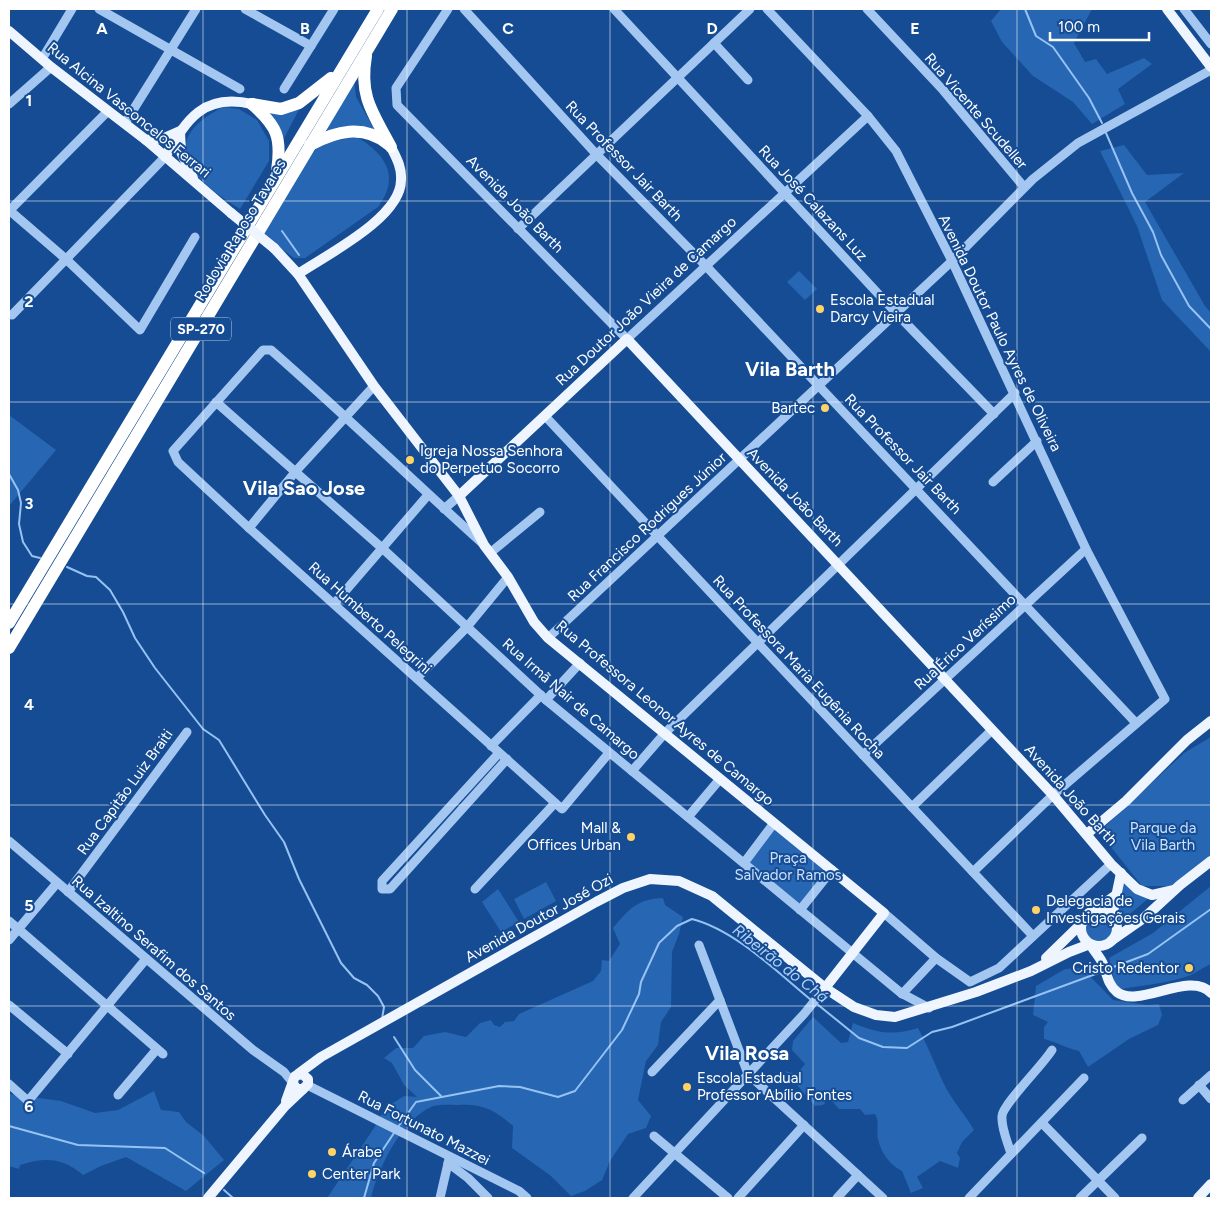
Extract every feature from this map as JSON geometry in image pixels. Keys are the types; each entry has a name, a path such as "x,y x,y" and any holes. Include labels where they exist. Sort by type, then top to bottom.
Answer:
{"highway":[{"name":"Rodovia Raposo Tavares","path":"9,623 378,9"},
{"name":"Rodovia Raposo Tavares","path":"9,648 392,9"},
{"path":"368,48 363,72 364,90 369,106 391,147"},
{"path":"252,104 281,108 299,103 316,92 341,70"},
{"path":"252,104 267,118 279,141 277,170 273,183"},
{"path":"310,145 343,131 361,131 380,138 391,147"}],"main road":[{"path":"1167,9 1211,69"},
{"name":"Rua Alcina Vasconcelos Ferrari","path":"9,31 51,67 146,140 274,248"},
{"path":"165,157 180,131 194,116 206,107 220,101 233,100 252,104"},
{"path":"146,140 164,138 180,131"},
{"path":"180,131 181,152 195,182"},
{"path":"298,274 365,230 383,215 397,198 402,181 400,164 391,147"},
{"name":"Rua Professora Leonor Ayres de Camargo","path":"274,248 298,274 374,386 459,496 487,549 508,577 534,622 548,638 884,913"},
{"path":"287,261 310,266"},
{"path":"306,286 306,276 310,266"},
{"name":"Rua Doutor João Vieira de Camargo","path":"459,496 627,339"},
{"name":"Avenida João Barth","path":"627,339 1053,795 1088,833 1111,864 1137,889 1145,893 1152,895 1174,890"},
{"path":"1088,833 1126,801 1196,732 1211,721"},
{"path":"1090,944 1096,946 1109,943 1144,918 1174,890 1211,861"},
{"path":"1102,964 1109,943 1117,929 1114,918 1121,873"},
{"name":"Avenida Doutor José Ozi","path":"300,1081 330,1053 596,902 623,888 650,879 680,881 712,896 825,988 854,1007 876,1016 895,1017 924,1005 1031,971 1090,944"},
{"path":"1116,896 1092,912 1083,922 1082,935 1090,944 1117,992 1127,995 1191,986 1207,988 1211,993"},
{"path":"1092,912 1105,912 1125,922 1144,918"},
{"path":"825,988 884,913"},
{"name":"Avenida Doutor José Ozi","path":"1031,971 1058,949 1083,922"},
{"path":"208,1198 285,1106 300,1081"},
{"path":"1198,1198 1211,1184"}],"street":[{"path":"42,59 72,9"},
{"path":"99,9 240,89"},
{"path":"125,123 196,9"},
{"path":"245,9 311,46"},
{"path":"284,89 334,9"},
{"name":"Avenida João Barth","path":"448,9 396,88 397,105 627,339"},
{"name":"Rua Professor Jair Barth","path":"464,9 597,155 706,266 917,488 1136,723"},
{"name":"Rua José Calazans Luz","path":"614,9 896,313 994,414"},
{"path":"518,229 750,9"},
{"name":"Avenida Doutor Paulo Ayres de Oliveira","path":"767,9 868,116 896,151 952,261 1086,549 1165,699 1136,723"},
{"name":"Rua Vicente Scudeller","path":"866,9 943,90 1024,187"},
{"path":"1184,9 1211,44"},
{"path":"714,43 748,80"},
{"path":"9,104 51,67"},
{"name":"Rua Francisco Rodrigues Júnior","path":"548,638 952,261 1024,187 1078,143 1211,69"},
{"path":"108,111 9,210 67,260 140,330 195,237"},
{"name":"Rua Doutor João Vieira de Camargo","path":"627,339 868,116"},
{"path":"12,314 67,260 165,157"},
{"path":"216,402 263,350 271,350 347,416 487,549 540,512"},
{"path":"249,528 296,471 374,386"},
{"path":"632,771 666,733 1015,393"},
{"name":"Rua Humberto Pelegrini","path":"216,402 173,451 178,462 555,803"},
{"name":"Rua Irmã Nair de Camargo","path":"216,402 296,471 544,697 609,753 902,994 924,1005"},
{"name":"Rua Professora Maria Eugênia Rocha","path":"545,416 1033,936"},
{"path":"992,482 1037,441"},
{"path":"334,604 428,495"},
{"name":"Rua Doutor João Vieira de Camargo","path":"444,509 459,496"},
{"name":"Rua Érico Veríssimo","path":"863,755 1086,549"},
{"path":"417,678 467,627 508,577"},
{"path":"491,746 580,663"},
{"path":"973,872 1053,795 1136,723"},
{"path":"912,807 992,730"},
{"name":"Rua Capitão Luiz Braiti","path":"68,892 186,732"},
{"path":"499,753 382,881 382,889 390,889 507,759"},
{"path":"475,889 555,803 562,809 609,753"},
{"path":"688,817 720,779"},
{"path":"457,799 466,806"},
{"path":"744,863 774,823"},
{"name":"Rua Izaltino Serafim dos Santos","path":"9,842 252,1050 300,1081"},
{"path":"418,842 426,849"},
{"path":"1033,936 1111,864"},
{"path":"800,910 832,870"},
{"path":"9,940 57,882"},
{"name":"Rua Professora Leonor Ayres de Camargo","path":"884,913 936,958 970,982 998,968 1033,936"},
{"path":"9,921 160,1052 118,1095"},
{"path":"699,945 748,1074 883,1198"},
{"path":"902,994 936,958"},
{"path":"9,1084 28,1101 146,959"},
{"path":"913,982 912,988 924,1005"},
{"path":"633,1198 804,1014 825,988"},
{"path":"652,1072 720,1000"},
{"path":"9,1005 68,1054"},
{"path":"1011,1154 1002,1114 1008,1103 1043,1065 1052,1050"},
{"path":"1183,1100 1211,1075"},
{"path":"969,1198 1084,1078"},
{"name":"Rua Fortunato Mazzei","path":"300,1081 405,1134 449,1160 516,1195 527,1198"},
{"path":"1199,1085 1211,1099"},
{"path":"1042,1123 1114,1198"},
{"path":"738,1198 804,1125"},
{"path":"654,1136 728,1198"},
{"path":"1080,1198 1142,1138"},
{"path":"440,1198 449,1160"},
{"path":"449,1160 488,1198"},
{"path":"837,1198 858,1175"}],"green space":[{"path":"1001,9 1092,9 1074,43 1085,62 1096,59 1107,74 1144,58 1152,64 1118,89 1125,104 1092,124 1073,102 1033,76 1002,42 991,21"},
{"path":"354,80 356,97 377,134 358,127 318,131"},
{"path":"303,102 281,144 259,107"},
{"path":"223,107 239,109 257,120 269,141 269,161 240,209 207,186 195,173 188,160 185,147 190,134 202,120"},
{"path":"357,137 382,158 387,167 388,185 385,196 378,207 305,258 294,258 261,234 284,195 320,143"},
{"path":"1124,145 1147,175 1184,173 1145,202 1205,306 1211,313 1211,352 1162,300 1137,226 1100,151"},
{"path":"799,271 817,289 805,300 787,282"},
{"path":"9,415 56,450 9,506"},
{"name":"Parque da Vila Barth","path":"1211,737 1211,859 1175,886 1142,886 1099,832 1184,753"},
{"name":"Praça Salvador Ramos","path":"775,829 827,870 800,904 748,863"},
{"path":"1124,880 1149,898 1125,918 1116,914"},
{"path":"546,882 556,901 524,919 514,899"},
{"path":"1211,886 1211,964 1191,975 1166,982 1122,989 1115,984 1109,958 1153,933"},
{"path":"498,889 519,922 501,932 482,902"},
{"path":"663,898 665,905 683,917 672,952 671,1007 661,1022 658,1045 646,1061 638,1100 651,1116 646,1128 628,1134 610,1161 602,1180 585,1191 571,1196 551,1176 512,1148 513,1126 500,1116 488,1109 474,1105 441,1105 431,1107 420,1114 401,1134 385,1160 371,1198 327,1198 374,1128 385,1108 404,1096 417,1097 404,1085 392,1063 384,1058 396,1048 413,1048 424,1036 445,1032 466,1037 480,1023 491,1020 494,1025 500,1027 505,1022 514,1021 519,1014 593,981 601,971 602,960 609,961 620,944 613,928 634,906 646,900"},
{"path":"1100,915 1110,919 1114,929 1110,939 1100,943 1090,939 1086,929 1090,919"},
{"path":"1082,968 1113,1000 1147,1005 1159,1004 1162,1015 1158,1025 1129,1039 1088,1067 1079,1051 1044,1039 1044,1027 1048,1022 1033,1015 1036,986 1065,969"},
{"path":"813,1017 841,1043 848,1042 853,1023 870,1029 893,1033 918,1028 947,1090 974,1130 962,1142 957,1153 960,1158 958,1168 940,1161 917,1177 923,1188 911,1193 902,1171 890,1162 881,1149 875,1114 865,1115 860,1109 839,1109 829,1098 823,1105 815,1106 785,1071 797,1074 805,1064 792,1050 793,1041"},
{"path":"154,1091 161,1110 179,1112 186,1122 204,1136 224,1160 186,1191 126,1157 83,1175 68,1165 53,1160 29,1162 20,1165 19,1169 9,1166 9,1094 61,1101 95,1113 118,1110"}],"waterway":[{"path":"1025,9 1036,36 1053,47 1089,98 1102,123"},
{"path":"1106,133 1132,193 1153,232 1161,255 1189,306 1211,329"},
{"path":"282,231 299,255"},
{"path":"9,474 18,490 21,503 19,524 23,542 32,556 40,558"},
{"path":"67,567 87,576 96,577 110,590 135,638 155,668 203,729 219,740 265,815 284,842 299,879 341,963 354,978 367,985 378,996 384,1007 382,1019"},
{"name":"Ribeirão do Chá","path":"1108,969 1148,954 1211,909"},
{"name":"Ribeirão do Chá","path":"398,1127 416,1102 499,1086 520,1087 558,1097 575,1091 622,1030 639,994 641,982 659,943 677,926 692,919 708,924 740,942 811,1000"},
{"name":"Ribeirão do Chá","path":"817,1004 859,1038 883,1047 907,1048 932,1032 952,1027 1101,972"},
{"path":"394,1037 415,1070 442,1097"},
{"path":"9,1126 78,1145 165,1148 204,1173"},
{"name":"Ribeirão do Chá","path":"364,1198 374,1163 394,1133"},
{"path":"224,1190 233,1198"}],"place":[{"name":"Escola Estadual Darcy Vieira","path":"820,309"},
{"name":"Bartec","path":"825,408"},
{"name":"Igreja Nossa Senhora do Perpetuo Socorro","path":"410,460"},
{"name":"Mall & Offices Urban","path":"631,837"},
{"name":"Delegacia de Investigações Gerais","path":"1036,910"},
{"name":"Cristo Redentor","path":"1189,968"},
{"name":"Escola Estadual Professor Abílio Fontes","path":"687,1087"},
{"name":"Árabe","path":"332,1152"},
{"name":"Center Park","path":"312,1174"}],"district":[{"name":"Vila Barth","path":"790,369"},
{"name":"Vila Sao Jose","path":"304,488"},
{"name":"Vila Rosa","path":"747,1053"}]}
